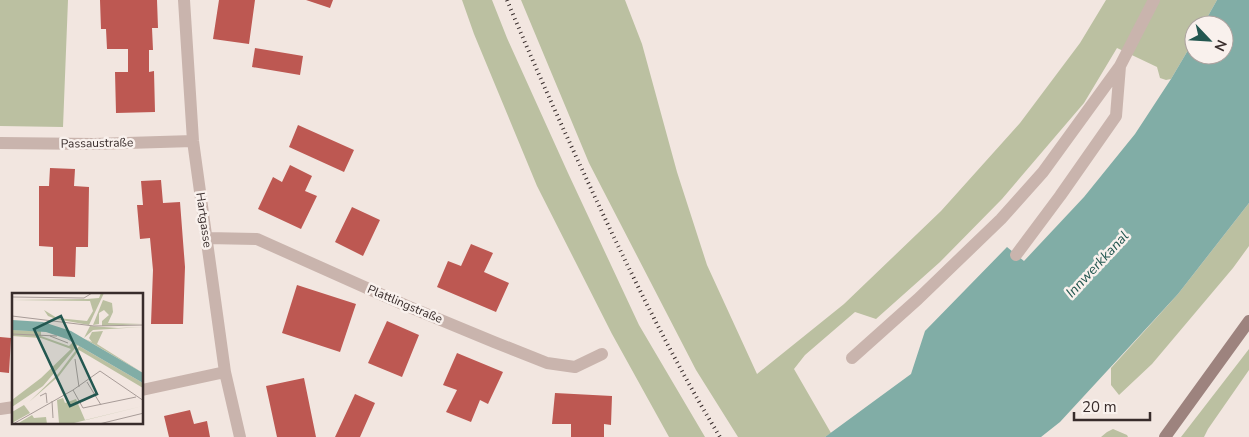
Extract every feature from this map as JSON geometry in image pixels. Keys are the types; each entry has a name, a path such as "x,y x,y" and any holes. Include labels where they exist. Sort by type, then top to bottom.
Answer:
{"main road":[{"path":"1165,437 1249,321"}],"street":[{"name":"Hartgasse","path":"184,0 194,141 225,372 240,437"},
{"path":"852,358 918,300 1001,219 1043,172 1120,66 1154,0"},
{"path":"1016,255 1116,116 1120,66"},
{"name":"Passaustraße","path":"0,143 94,144 194,141"},
{"name":"Plattlingstraße","path":"207,238 257,239 407,306 547,363 575,367 602,354"},
{"path":"144,390 225,372"}],"green space":[{"path":"0,0 68,0 63,127 0,126"},
{"path":"462,0 492,0 507,38 568,173 639,325 705,437 669,437 612,334 537,186 474,34"},
{"path":"521,0 625,0 642,44 677,172 707,265 757,374 844,304 941,211 1020,123 1080,43 1106,0 1217,0 1209,15 1184,15 1184,57 1171,79 1160,78 1157,67 1117,48 1084,103 1002,199 940,262 876,319 855,312 805,355 794,369 831,433 825,437 738,437 696,370 589,163"},
{"path":"1249,203 1249,246 1233,268 1152,364 1119,395 1111,385 1111,368 1178,294"},
{"path":"1249,349 1249,370 1204,437 1181,437"},
{"path":"1113,429 1127,435 1128,437 1101,437"}],"water":[{"name":"Innwerkkanal","path":"1217,0 1249,0 1249,203 1178,294 1060,422 1041,437 825,437 911,374 925,331 1007,247 1024,261 1084,197 1135,134 1184,57 1184,65 1234,65 1234,15 1209,15"}],"building":[{"path":"100,0 157,0 158,28 152,28 153,50 149,50 149,72 154,71 155,112 116,113 115,72 128,72 128,49 107,49 106,29 101,29"},
{"path":"219,0 255,0 249,44 213,39"},
{"path":"306,0 333,0 330,8"},
{"path":"255,48 303,56 300,75 252,67"},
{"path":"298,125 354,150 344,172 289,147"},
{"path":"290,165 312,176 305,191 317,196 301,229 258,209 273,177 282,182"},
{"path":"50,168 75,169 74,186 89,187 88,247 76,247 75,277 53,276 53,247 39,246 39,186 49,186"},
{"path":"161,180 163,203 180,202 185,267 183,324 151,324 153,270 150,238 140,239 137,205 143,205 141,181"},
{"path":"352,207 380,220 363,256 335,242"},
{"path":"471,244 493,253 484,272 509,283 496,312 437,287 448,261 461,266"},
{"path":"297,285 356,304 340,352 282,333"},
{"path":"11,306 12,306 12,332"},
{"path":"387,321 419,335 402,377 368,363"},
{"path":"0,337 11,338 9,373 0,372"},
{"path":"457,353 503,372 488,404 480,400 471,422 446,412 457,390 443,385"},
{"path":"304,378 316,437 277,437 266,386"},
{"path":"555,393 612,396 611,425 604,424 604,437 571,437 571,424 552,424"},
{"path":"355,394 375,403 360,437 335,437"},
{"path":"190,410 194,424 207,421 210,437 169,437 164,416"}],"railway":[{"path":"507,0 557,115 623,256 676,360 720,437"}]}
